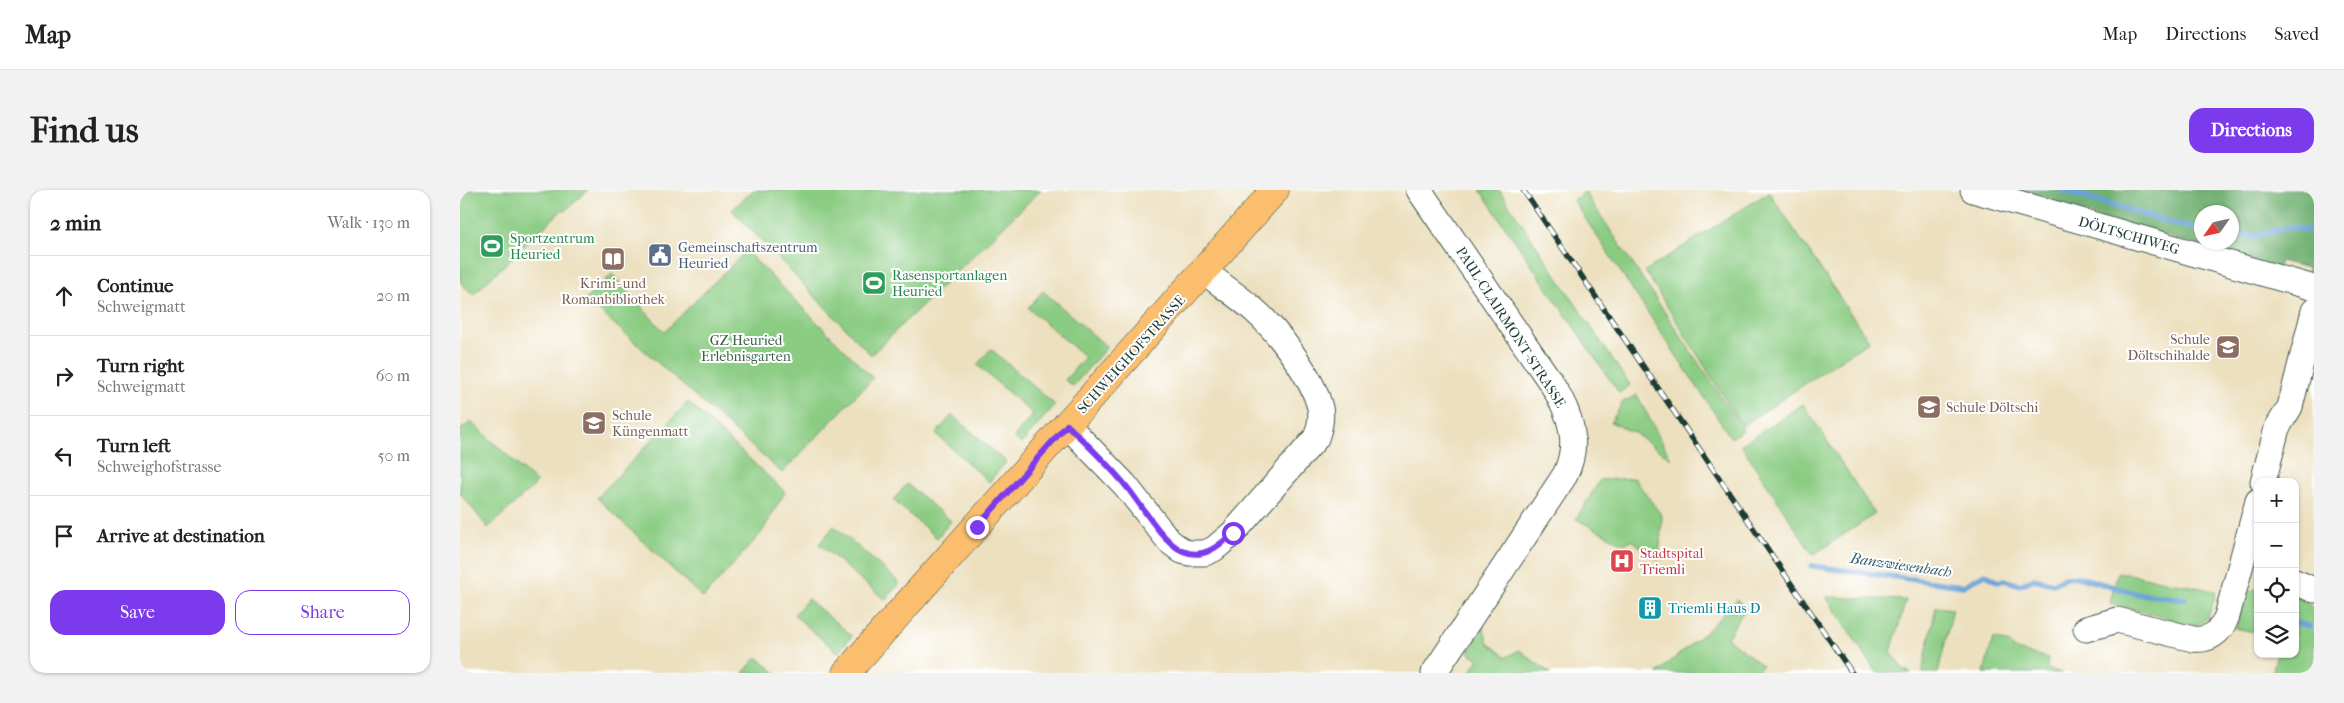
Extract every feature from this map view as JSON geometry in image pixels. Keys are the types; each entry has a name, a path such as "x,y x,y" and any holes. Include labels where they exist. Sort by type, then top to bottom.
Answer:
{"main road":[{"name":"SCHWEIGHOFSTRASSE","path":"846,673 1276,190"}],"street":[{"name":"PAUL-CLAIRMONT-STRASSE","path":"1419,190 1552,384 1569,418 1574,442 1572,459 1565,475 1434,673"},
{"name":"DÖLTSCHIWEG","path":"1973,190 2314,288"},
{"path":"1067,425 1125,485 1169,542 1182,551 1204,553 1214,550 1233,533 1271,491 1316,438 1319,430 1320,409 1292,354 1274,329 1205,272"},
{"path":"2264,478 2277,428 2290,407 2314,311"},
{"path":"2086,629 2117,620 2193,640 2208,638 2218,632 2224,624 2249,572 2255,523"},
{"path":"2299,584 2314,590"}],"green space":[{"name":"Sportzentrum Heuried","path":"460,190 588,190 564,212 562,210 473,295 460,282"},
{"name":"Rasensportanlagen Heuried","path":"753,190 1041,190 871,355 732,210"},
{"path":"1480,190 1499,190 1630,385 1619,393"},
{"path":"2002,190 2314,190 2314,277 2308,275 2308,268 2280,261 2278,268 2214,250 2239,250 2239,205 2194,205 2194,244"},
{"path":"1585,192 1743,430 1731,438 1573,200"},
{"path":"1769,192 1869,341 1742,426 1645,271"},
{"name":"GZ Heuried Erlebnisgarten","path":"746,251 873,378 782,473 586,299 612,274 664,332"},
{"path":"1043,291 1107,347 1073,386 1065,380 1085,357 1028,308"},
{"path":"991,349 1055,405 1021,444 1014,437 1033,414 977,365"},
{"path":"1637,395 1671,459 1636,434 1611,422 1623,402"},
{"path":"688,402 785,492 762,532 703,598 597,498"},
{"path":"1803,404 1875,514 1813,555 1741,445"},
{"path":"952,415 1006,462 989,482 936,434"},
{"path":"471,422 537,483 488,528 460,493 460,430"},
{"path":"1634,478 1662,516 1659,560 1631,540 1624,544 1576,519 1600,480"},
{"path":"907,484 951,521 937,538 893,500"},
{"path":"834,526 900,583 885,600 819,544"},
{"path":"2118,572 2216,591 2210,612 2204,620 2194,625 2110,603"},
{"path":"2254,590 2254,632 2236,628 2245,593"},
{"path":"1826,597 1906,600 1891,652 1903,669 1911,673 1877,673"},
{"path":"2299,598 2304,600 2314,609 2314,657 2310,673 2272,673 2276,658 2299,658"},
{"path":"808,599 852,636 838,653 794,615"},
{"path":"1737,599 1745,609 1727,638 1762,665 1756,673 1657,673 1709,629"},
{"path":"1936,607 1953,609 1938,673 1922,673"},
{"path":"1483,626 1488,643 1506,657 1519,650 1550,673 1470,673 1479,659 1468,652"},
{"path":"1993,638 2009,643 2016,650 2048,658 2047,669 2063,673 1984,673"},
{"path":"757,657 776,673 743,673"}],"waterway":[{"path":"2061,190 2179,225 2194,228"},
{"path":"2239,234 2261,235 2287,228 2303,229 2314,233"},
{"name":"Banzwiesenbach","path":"1812,566 1963,586 1985,574 1998,582 2004,580 2020,585 2034,579 2053,584 2065,578 2078,577 2138,594 2185,599"},
{"name":"Banzwiesenbach","path":"2299,624 2310,626"}],"railway":[{"path":"1523,190 1852,673"}],"place":[{"name":"Sportzentrum Heuried","path":"492,246"},
{"name":"Gemeinschaftszentrum Heuried","path":"660,255"},
{"name":"Krimi- und Romanbibliothek","path":"613,259"},
{"name":"Rasensportanlagen Heuried","path":"874,283"},
{"name":"Schule Döltschihalde","path":"2228,347"},
{"name":"Schule Döltschi","path":"1929,407"},
{"name":"Schule Küngenmatt","path":"594,423"},
{"name":"Stadtspital Triemli","path":"1622,561"},
{"name":"Triemli Haus D","path":"1650,608"}],"route":[{"path":"977,527 1067,425 1125,485 1169,542 1182,551 1204,553 1214,550 1233,533"}]}
